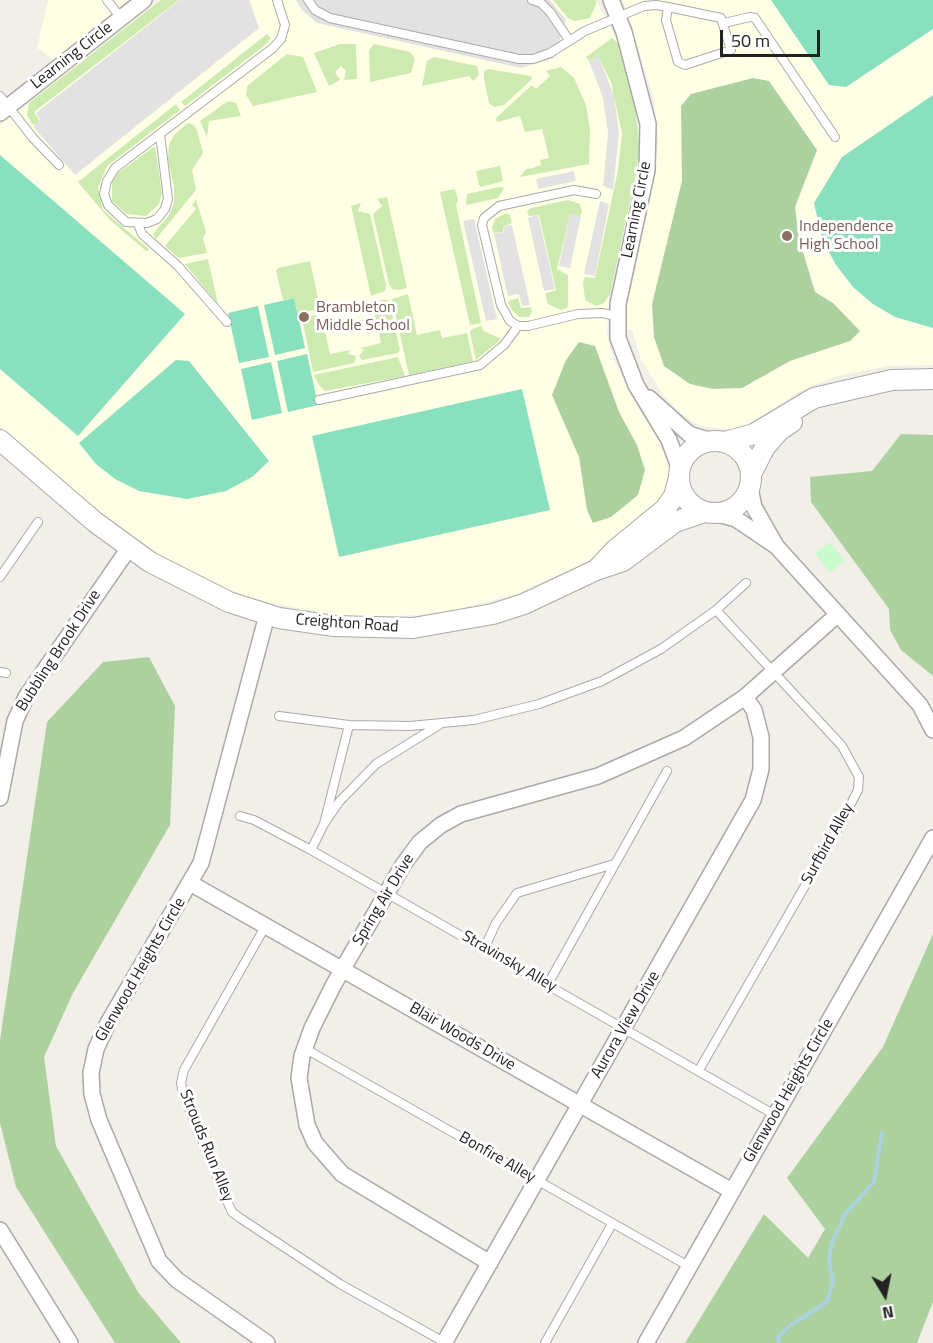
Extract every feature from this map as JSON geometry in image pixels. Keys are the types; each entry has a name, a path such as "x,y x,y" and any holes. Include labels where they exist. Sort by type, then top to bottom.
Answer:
{"street":[{"name":"Learning Circle","path":"3,105 144,0"},
{"name":"Learning Circle","path":"611,0 619,17 646,108 648,142 647,170 617,316 618,338 636,385 669,440 679,474"},
{"name":"Creighton Road","path":"596,570 615,550 665,509 674,496 679,474 691,449 754,434 814,398 892,380 933,379"},
{"name":"Learning Circle","path":"636,385 689,434 718,442"},
{"name":"Creighton Road","path":"0,440 129,548 190,584 229,602 267,615 304,623 370,628 413,628 454,623 524,604 596,570 623,561 675,522 738,506 765,447 780,430 819,407 831,395"},
{"path":"718,442 743,454 754,507 776,546 920,705 933,730"},
{"path":"679,474 686,501 711,513 736,519 776,546"},
{"name":"Bubbling Brook Drive","path":"0,798 3,763 15,721 26,697 129,548"},
{"name":"Glenwood Heights Circle","path":"267,615 201,863 96,1049 92,1073 92,1095 99,1120 159,1261 177,1280 267,1343"},
{"name":"Spring Air Drive","path":"490,1263 369,1192 328,1161 315,1143 302,1101 299,1078 304,1048 312,1028 343,968 386,892 420,842 441,825 461,814 550,791 641,759 684,738 745,697 837,615"},
{"name":"Aurora View Drive","path":"444,1343 753,800 761,769 761,737 754,710 745,697"},
{"name":"Glenwood Heights Circle","path":"646,1343 933,838"},
{"name":"Blair Woods Drive","path":"190,884 266,924 732,1191"},
{"path":"0,1230 70,1343"}],"lane":[{"path":"107,0 121,18"},
{"path":"160,134 168,199 158,219 138,224 126,222 108,205 104,194 107,181 115,168 273,48 281,39 285,25 277,0"},
{"path":"308,0 315,10 330,18 519,59 533,59 550,53 569,40 644,6 656,4 721,18 731,50 685,65 678,62 666,20 668,7"},
{"path":"532,0 542,3 569,40"},
{"path":"724,23 755,18 835,137"},
{"path":"3,105 59,165"},
{"path":"518,326 510,321 501,305 482,225 484,218 499,206 574,190 596,194"},
{"path":"138,224 142,234 178,266 227,322"},
{"path":"318,400 480,365 498,351 518,326 578,314 602,313 617,316"},
{"path":"0,577 3,567 38,522"},
{"path":"279,716 349,725 441,724 507,713 592,685 662,649 716,610 746,583"},
{"name":"Surfbird Alley","path":"699,1070 858,790 859,777 842,746 716,610"},
{"path":"324,824 345,795 376,764 441,724"},
{"path":"312,850 324,824 349,725"},
{"path":"548,984 667,771"},
{"name":"Stravinsky Alley","path":"240,816 254,820 312,850 775,1115"},
{"path":"485,947 496,922 517,893 614,864"},
{"name":"Strouds Run Alley","path":"266,924 184,1070 181,1083 227,1201 232,1212 240,1218 340,1284 444,1343"},
{"name":"Bonfire Alley","path":"304,1048 690,1267"},
{"path":"545,1343 612,1224"}],"shaded area":[{"path":"48,0 129,0 54,60 37,48"},
{"name":"Brambleton Middle School","path":"160,0 596,0 620,46 635,103 639,144 637,169 609,298 607,336 613,357 627,388 640,411 665,445 671,463 670,480 659,507 613,544 581,565 518,593 457,610 423,615 360,617 331,615 250,598 218,586 156,556 106,518 0,427 0,125"},
{"path":"180,0 249,0 259,28 75,175 33,126 41,122 36,113"},
{"path":"296,0 550,0 566,20 554,58 521,68 317,23 302,10"},
{"name":"Independence High School","path":"623,0 933,0 933,365 888,366 836,376 800,391 749,424 733,430 700,426 680,413 664,396 641,360 632,330 627,330 627,307 654,180 658,139 654,99"},
{"path":"598,55 614,96 619,133 613,190 603,186 608,133 603,98 589,61"},
{"path":"574,171 576,181 538,189 536,179"},
{"path":"600,201 609,204 595,276 584,274"},
{"path":"570,214 581,216 570,268 559,266"},
{"path":"538,215 555,289 544,291 528,218"},
{"path":"474,219 497,319 486,321 463,221"},
{"path":"512,225 530,305 522,306 519,294 508,296 494,234 504,232 503,227"}],"green space":[{"path":"161,0 179,0 34,112 40,122 37,125 32,124 27,115 29,103"},
{"path":"553,0 596,0 596,4 590,18 574,21 568,18"},
{"path":"771,0 933,0 933,29 846,87 829,85"},
{"path":"267,34 271,38 264,46 185,106 181,102"},
{"path":"612,38 620,45 635,103 639,144 637,169 610,294 604,303 596,306 585,300 583,282 585,277 595,278 618,170 622,134 611,82 598,56 589,61 586,57"},
{"path":"340,44 356,44 357,79 344,80 346,71 341,66 335,72 340,80 329,86 314,53"},
{"path":"374,44 410,52 415,59 411,73 370,82 369,50"},
{"path":"287,54 303,57 317,92 253,106 246,95 247,86"},
{"path":"434,57 477,66 479,75 473,81 469,76 422,86 427,61"},
{"path":"561,67 574,78 586,105 590,130 589,164 520,177 526,169 541,165 540,160 549,158 542,129 525,132 520,116 497,122 496,118 532,85 536,89 550,76 546,71"},
{"path":"488,69 531,76 532,79 504,105 494,107 489,103 484,79 484,71"},
{"path":"753,78 769,81 817,150 795,207 799,239 815,292 833,303 860,331 850,341 790,361 742,388 713,389 690,384 664,366 654,337 652,304 682,181 681,106 691,94"},
{"path":"933,95 933,328 895,317 873,304 854,288 836,265 822,239 814,203 842,157"},
{"path":"228,101 236,103 241,116 209,121 207,137 200,121"},
{"path":"176,104 180,110 107,166 98,188 103,210 150,250 146,251 110,220 78,182"},
{"path":"188,123 194,125 197,130 203,153 192,170 196,190 156,239 153,234 169,215 174,203 174,187 168,159 169,145 174,135"},
{"path":"155,146 162,193 159,204 146,216 127,214 112,201 112,181 118,173"},
{"path":"0,155 185,314 78,436 0,369"},
{"path":"500,166 503,181 481,187 479,185 476,171"},
{"path":"504,188 498,198 466,205 467,194"},
{"path":"455,189 458,200 456,205 481,323 470,325 440,192"},
{"path":"387,197 407,288 398,290 392,289 389,284 373,214 382,206 377,199"},
{"path":"196,199 206,232 203,238 207,253 179,258 165,246 196,209 192,205"},
{"path":"568,200 580,204 582,212 580,216 570,215 557,269 568,275 568,304 567,308 561,310 548,304 546,293 556,290 539,215 529,216 527,211 531,208"},
{"path":"361,203 358,211 370,214 386,285 385,291 371,296 351,206"},
{"path":"506,213 510,215 512,223 503,227 503,232 494,233 492,227 495,219"},
{"path":"208,259 218,304 185,264"},
{"path":"310,261 320,308 298,315 294,298 283,300 276,271 278,268"},
{"path":"408,294 417,335 440,330 442,338 467,333 473,361 409,375 392,299"},
{"path":"294,298 305,348 275,355 264,305"},
{"path":"518,298 521,308 531,307 532,312 529,317 519,317 511,309 508,301"},
{"path":"389,300 400,350 398,353 362,360 359,356 364,350 361,348 381,343 372,302"},
{"path":"258,306 269,357 239,363 228,313"},
{"path":"316,315 321,328 324,327 330,354 350,350 348,354 356,356 354,363 313,372 302,318"},
{"path":"481,326 484,331 501,339 476,360 470,332"},
{"path":"579,342 595,346 619,412 637,445 645,470 638,495 611,517 593,523 587,510 579,457 552,395 566,360"},
{"path":"307,354 318,405 288,412 277,361"},
{"path":"398,357 405,376 325,391 314,375"},
{"path":"176,360 189,361 269,461 252,477 226,491 187,499 139,491 115,479 96,464 79,443"},
{"path":"271,362 282,413 252,420 241,369"},
{"path":"522,389 550,510 339,557 312,436"},
{"path":"901,434 933,435 933,676 901,650 890,630 889,609 811,502 810,477 872,471"},
{"path":"830,542 845,561 830,573 815,553"},
{"path":"149,657 175,706 170,825 73,993 44,1057 56,1146 138,1292 181,1343 115,1343 16,1187 0,1123 0,1040 47,722 103,662"},
{"path":"933,934 933,1302 917,1343 685,1343 764,1214 808,1258 825,1229 787,1178 883,1047"}],"waterway":[{"path":"779,1343 778,1337 791,1325 827,1302 833,1282 829,1260 832,1242 845,1214 874,1182 882,1133"}],"place":[{"name":"Independence High School","path":"787,236"},
{"name":"Brambleton Middle School","path":"304,317"}]}
